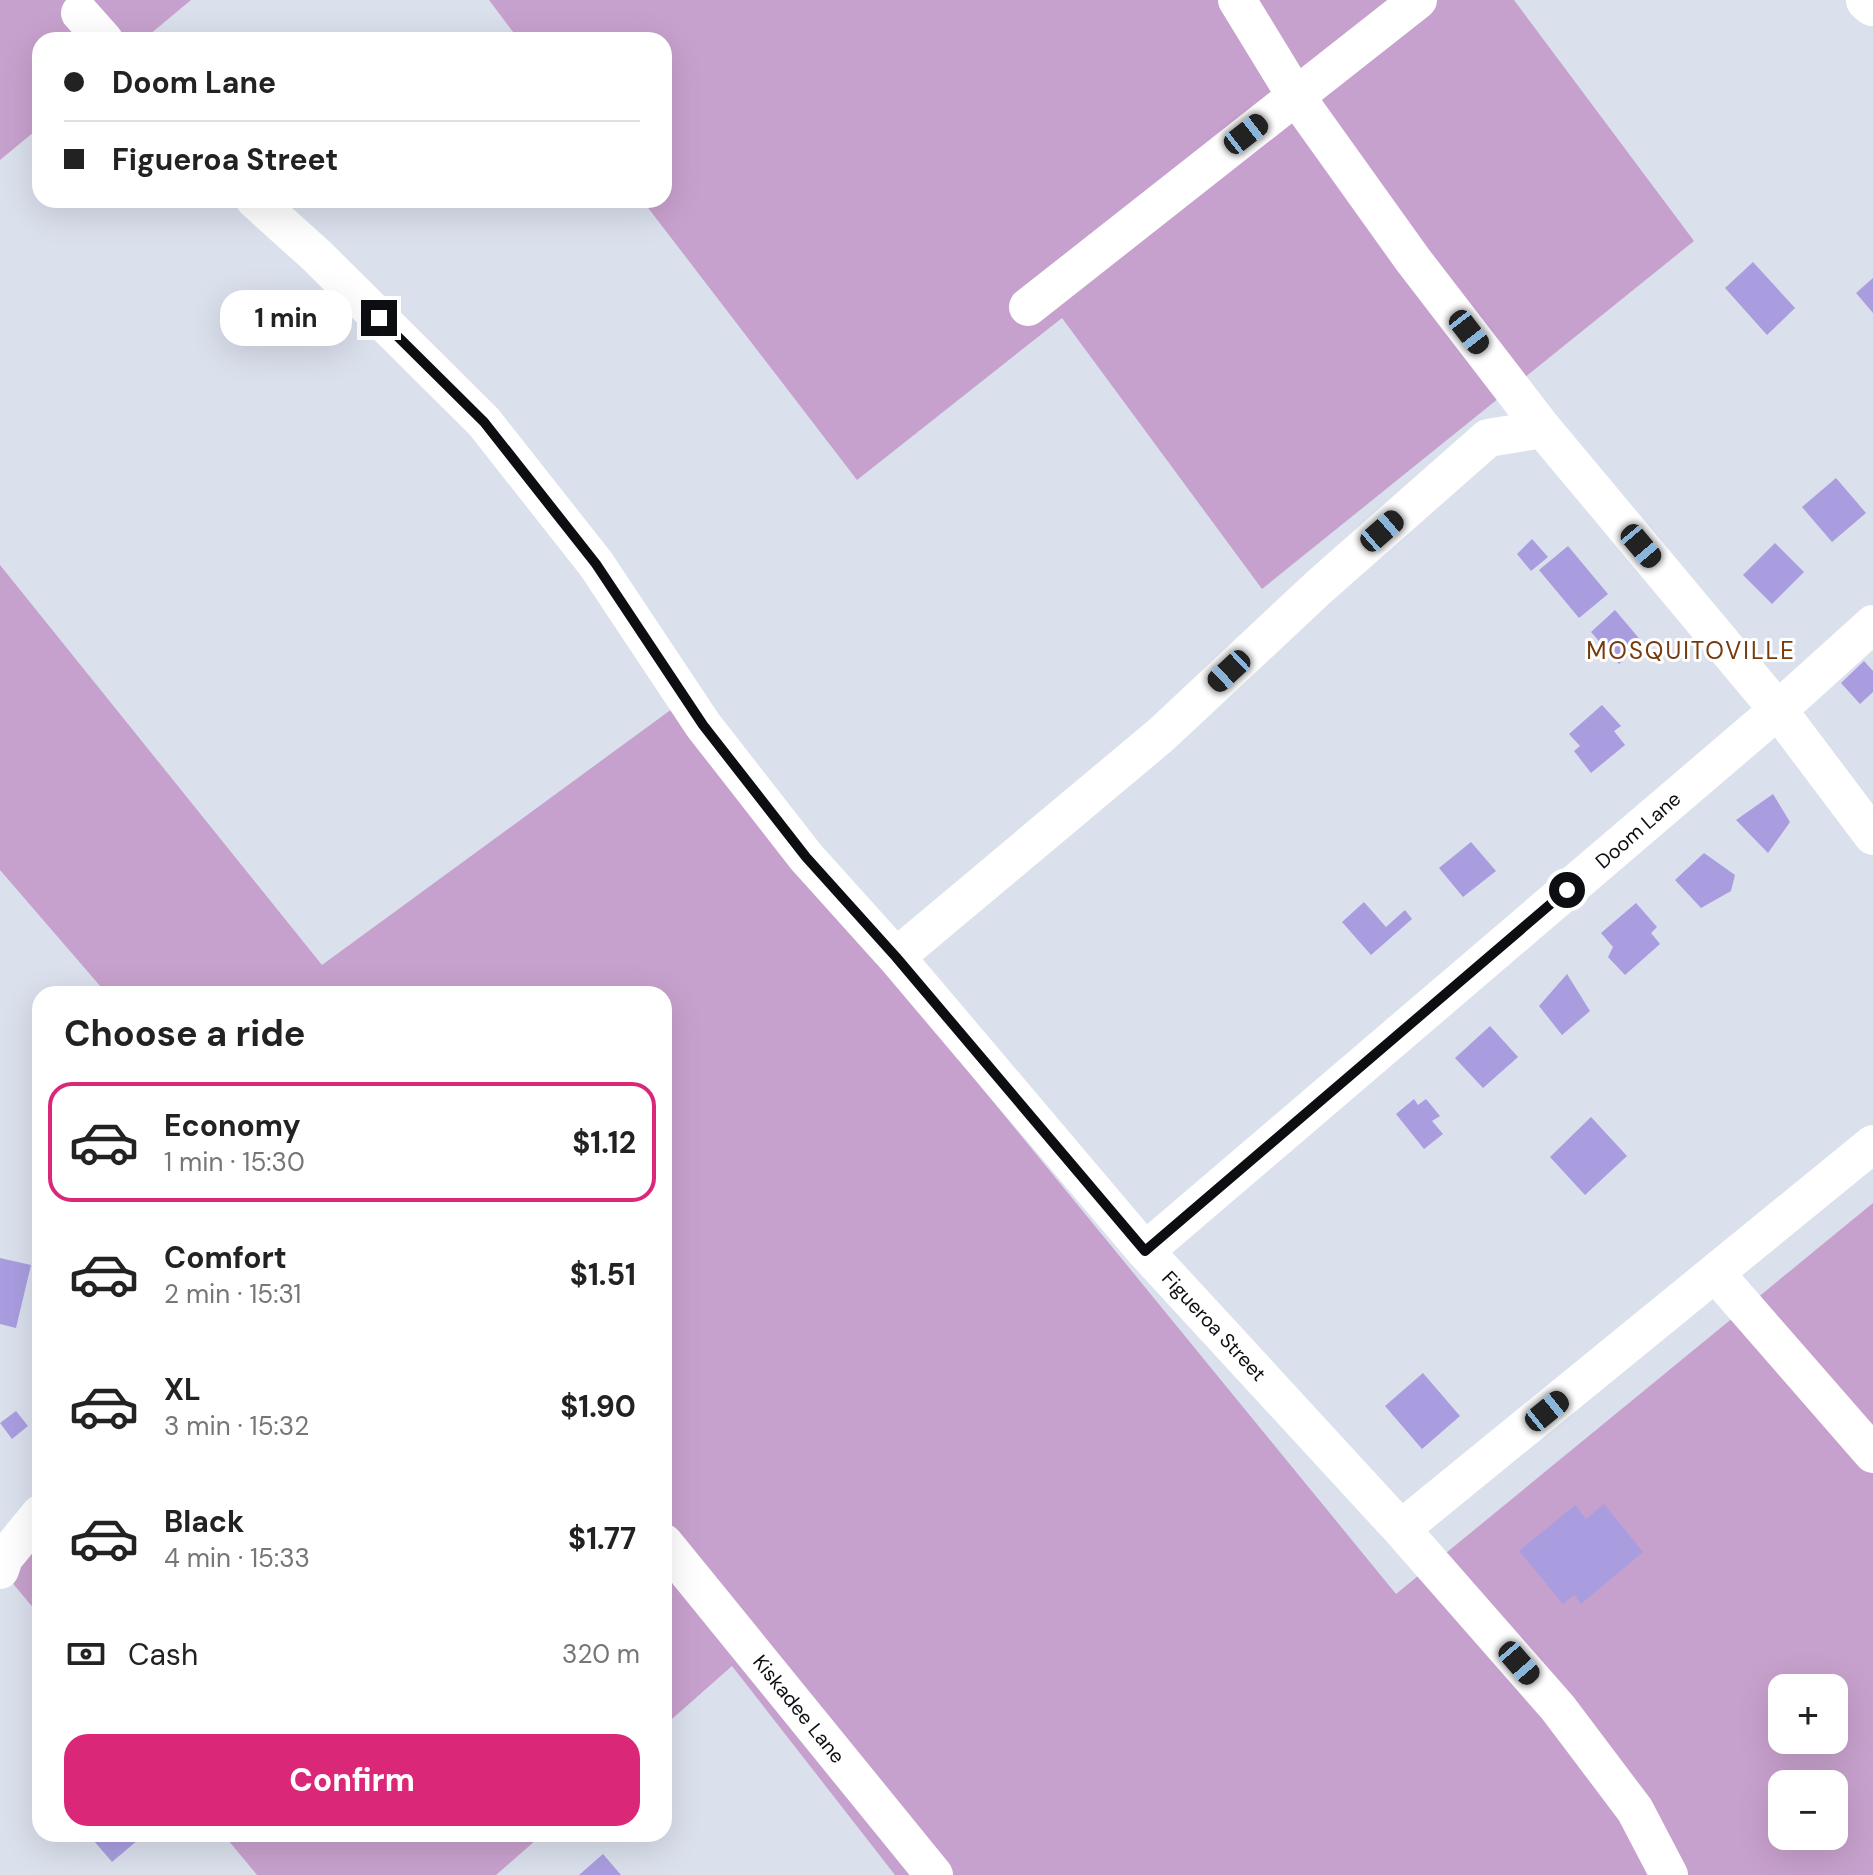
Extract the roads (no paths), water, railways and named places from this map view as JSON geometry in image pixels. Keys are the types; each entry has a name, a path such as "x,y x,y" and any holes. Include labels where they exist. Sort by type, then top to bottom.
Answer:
{"street":[{"path":"1237,0 1295,95 1413,260 1543,429 1778,710 1873,836"},
{"path":"1028,307 1418,0"},
{"path":"1868,0 1873,4"},
{"name":"Figueroa Street","path":"264,208 327,266 484,422 596,564 712,737 806,857 896,957 1145,1251 1401,1529 1558,1708 1635,1810 1669,1875"},
{"path":"896,957 1162,734 1319,587 1488,438 1543,429"},
{"name":"Doom Lane","path":"1145,1251 1778,710 1873,624"},
{"path":"1401,1529 1873,1144"},
{"path":"1716,1274 1873,1454"},
{"path":"0,1570 4,1558 32,1524"},
{"name":"Kiskadee Lane","path":"672,1553 934,1875"}],"district":[{"name":"MOSQUITOVILLE","path":"1691,651"}]}
